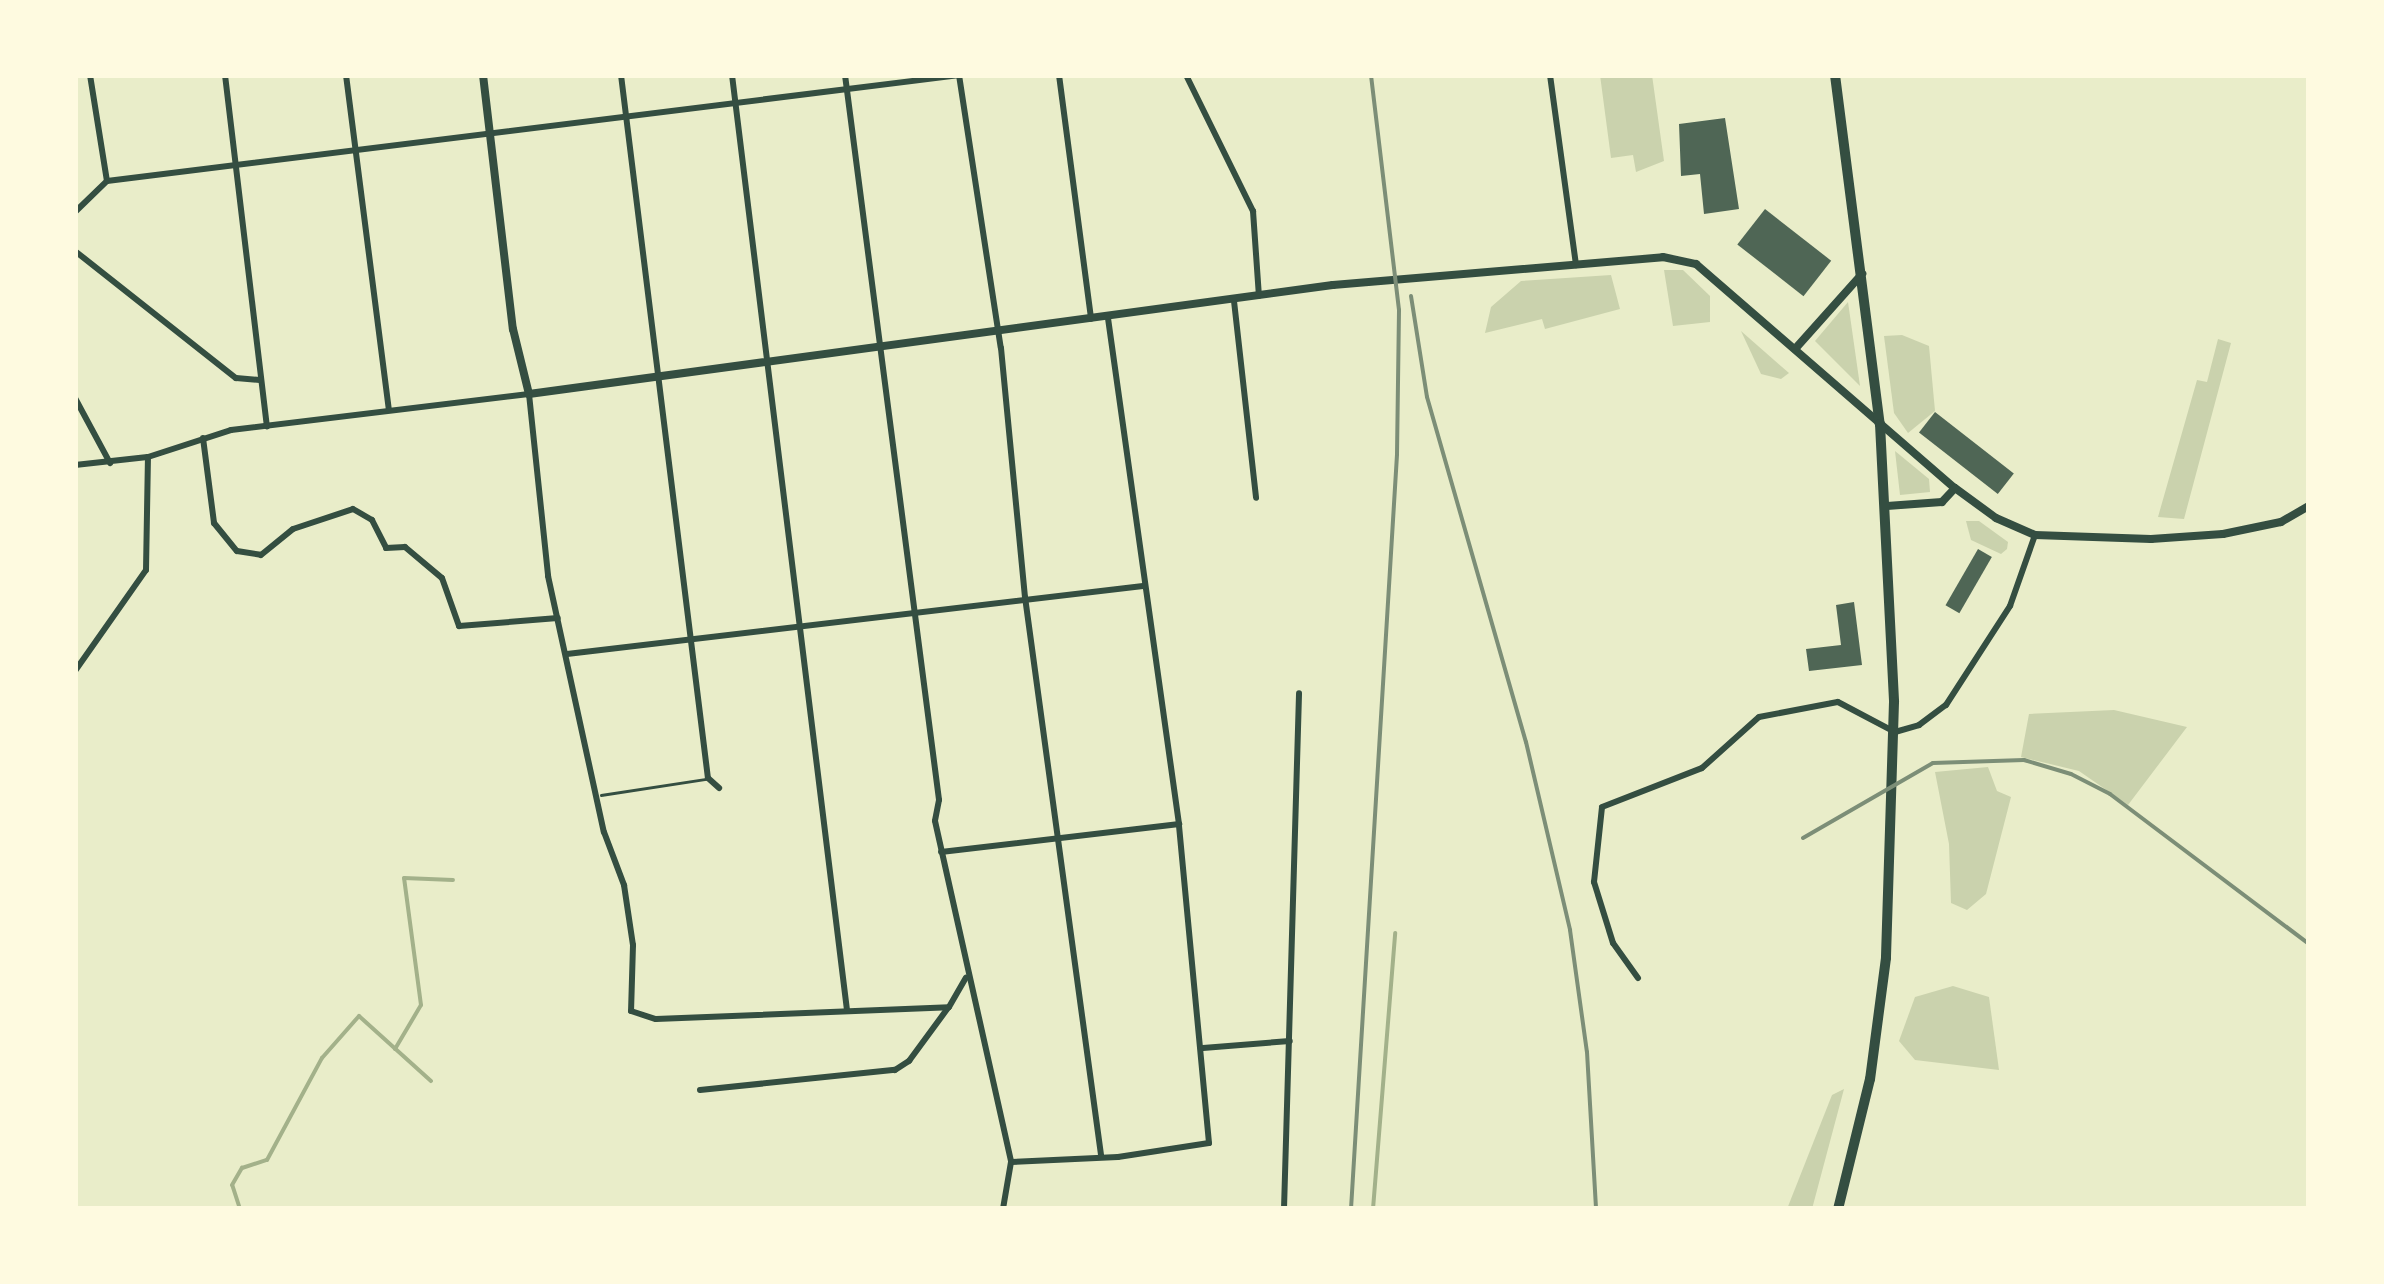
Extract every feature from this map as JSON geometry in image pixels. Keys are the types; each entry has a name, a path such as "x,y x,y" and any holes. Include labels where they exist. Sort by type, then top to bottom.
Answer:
{"main road":[{"path":"1835,75 1880,424 1894,702 1894,836 1870,1079 1838,1209"}],"street":[{"path":"90,75 107,181"},
{"path":"226,75 267,426"},
{"path":"346,75 389,409"},
{"path":"483,75 513,329 528,394 530,449 558,618 631,930 631,1011 656,1019 949,1007"},
{"path":"620,75 708,778 719,788"},
{"path":"732,75 847,1010"},
{"path":"845,75 882,348 940,852 1010,1162 1003,1209"},
{"path":"75,212 107,181 355,154 960,75 998,334 1025,597 1100,1155"},
{"path":"1059,75 1091,320"},
{"path":"1186,75 1252,211 1260,297"},
{"path":"1550,75 1576,265"},
{"path":"75,252 236,378 260,380"},
{"path":"75,466 148,457 203,438 267,426 389,409 1431,276 1662,256 1696,264 1955,488 1996,518 2035,535 2151,539 2222,534 2281,522 2309,506"},
{"path":"1795,348 1862,274"},
{"path":"1234,300 1256,498"},
{"path":"1010,1162 1210,1143 1204,1048 1179,824 1142,586 1108,318"},
{"path":"75,398 110,463"},
{"path":"203,438 214,523 236,551 261,555 293,529 353,509 372,520 386,548 405,547 442,578 464,629 558,618"},
{"path":"75,671 146,570 148,457"},
{"path":"1887,506 1942,502 1955,488"},
{"path":"1638,978 1613,943 1594,882 1602,807 1702,768 1759,717 1838,702 1895,732 1919,725 1946,705 2010,606 2035,535"},
{"path":"567,654 1142,586"},
{"path":"1284,1209 1298,693"},
{"path":"940,852 1179,824"},
{"path":"700,1090 895,1070 910,1061 966,978"},
{"path":"1204,1048 1290,1040"}],"lane":[{"path":"599,795 708,778"}],"green space":[{"path":"1600,75 1652,75 1664,161 1636,172 1633,155 1611,158"},
{"path":"1664,270 1683,270 1710,296 1710,322 1673,326"},
{"path":"1611,275 1620,309 1545,329 1542,319 1485,333 1491,307 1521,281"},
{"path":"1848,302 1860,386 1815,341"},
{"path":"1741,331 1789,373 1781,379 1761,374"},
{"path":"1902,335 1929,346 1935,411 1908,433 1894,413 1884,336"},
{"path":"2218,339 2231,343 2184,519 2158,517 2197,380 2207,382"},
{"path":"1895,451 1929,479 1930,492 1900,495"},
{"path":"1966,521 1979,521 2008,542 2007,549 2001,554 1971,540"},
{"path":"2114,710 2187,727 2128,805 2079,771 2021,757 2029,714"},
{"path":"1988,767 1997,791 2011,797 1986,894 1967,910 1951,903 1949,844 1935,772"},
{"path":"1953,986 1989,997 1999,1070 1915,1060 1899,1041 1915,997"},
{"path":"1844,1089 1812,1209 1787,1209 1832,1095"}],"building":[{"path":"1725,118 1739,209 1704,214 1700,174 1681,176 1679,124"},
{"path":"1765,209 1831,261 1803,296 1737,244"},
{"path":"1935,412 2014,474 1998,494 1919,432"},
{"path":"1978,549 1992,557 1959,613 1946,605"},
{"path":"1854,602 1862,665 1809,671 1806,649 1841,645 1836,605"}],"waterway":[{"path":"395,1049 421,1005 404,878 453,880"},
{"path":"1373,1209 1395,933"},
{"path":"240,1209 232,1185 242,1168 267,1160 322,1058 359,1016 431,1081"}],"railway":[{"path":"1351,1209 1397,454 1399,310 1371,75"},
{"path":"1411,296 1427,397 1526,742 1570,930 1587,1052 1596,1209"},
{"path":"1803,838 1933,763 2024,760 2071,774 2110,794 2309,944"}]}
